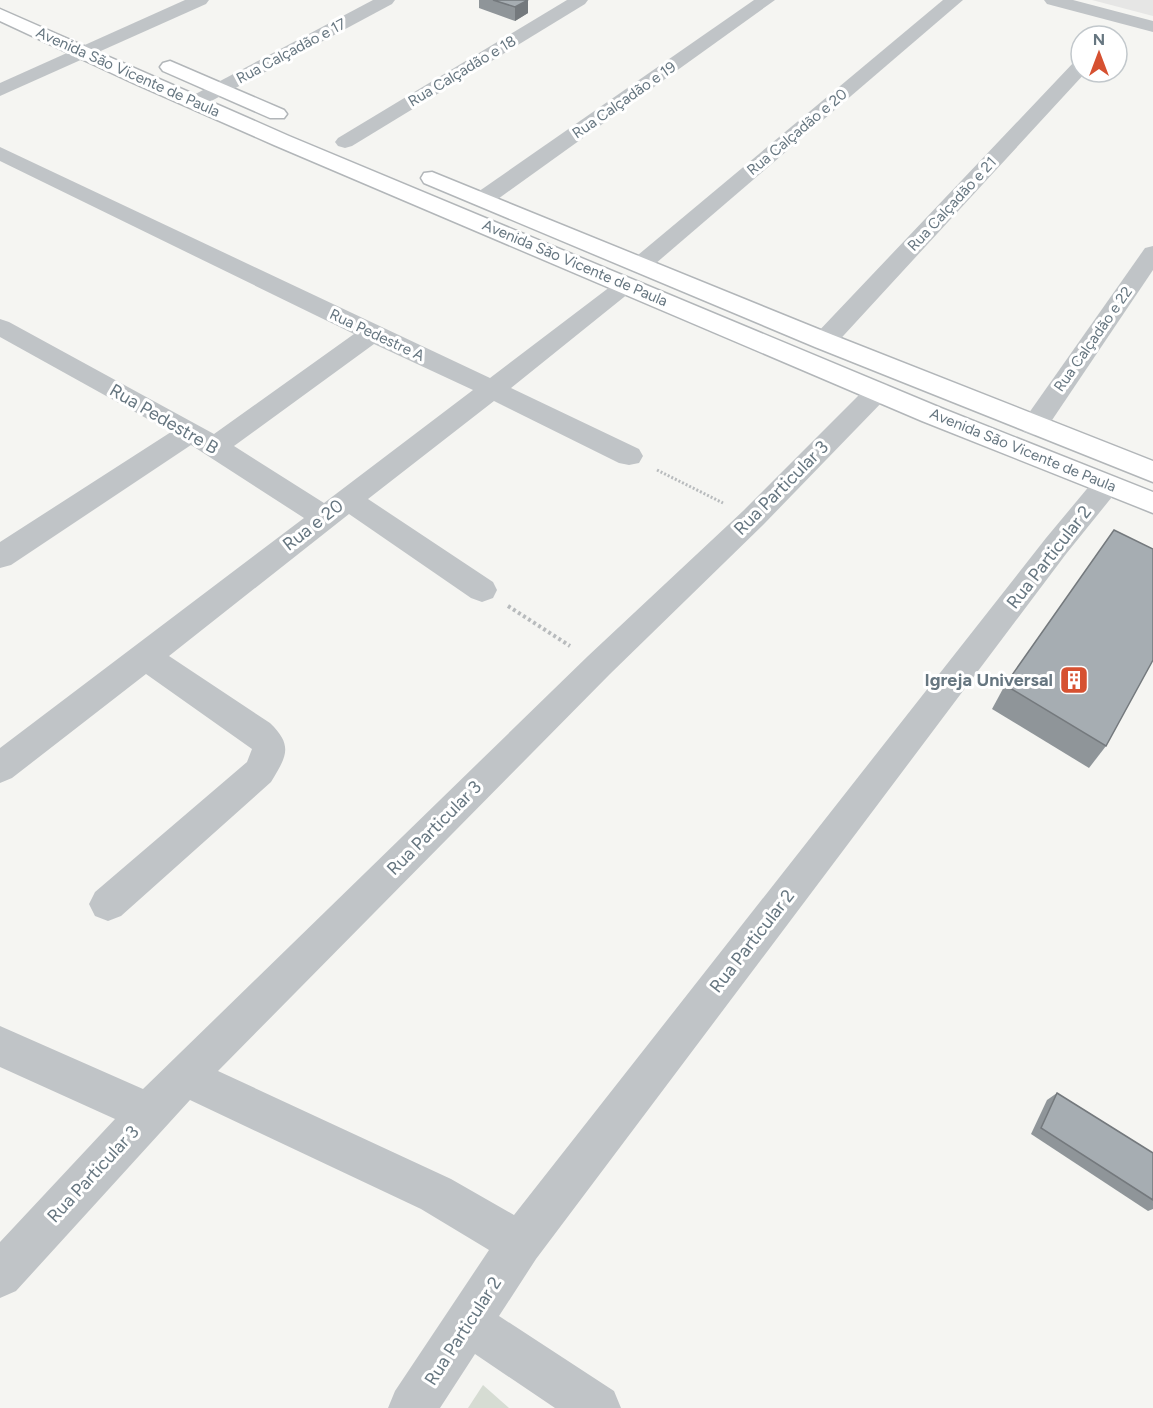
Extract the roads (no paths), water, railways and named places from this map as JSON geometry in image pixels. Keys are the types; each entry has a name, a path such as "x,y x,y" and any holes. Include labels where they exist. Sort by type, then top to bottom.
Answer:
{"main road":[{"name":"Avenida São Vicente de Paula","path":"17,0 132,52"},
{"name":"Avenida São Vicente de Paula","path":"0,14 82,54 195,102 633,275 824,341 1153,472"},
{"name":"Avenida São Vicente de Paula","path":"154,61 302,124"},
{"path":"324,133 356,147"},
{"name":"Avenida São Vicente de Paula","path":"408,169 483,199 633,275 878,391 1153,503"}],"street":[{"path":"0,90 200,0"},
{"name":"Rua Calçadão e 17","path":"195,102 386,0"},
{"name":"Rua Calçadão e 18","path":"356,147 579,0"},
{"name":"Rua Calçadão e 19","path":"483,199 766,0"},
{"name":"Rua Calçadão e 20","path":"633,275 954,0"},
{"path":"1053,0 1153,27"},
{"path":"1120,24 1125,19"},
{"name":"Rua Calçadão e 21","path":"824,341 1069,79"},
{"name":"Rua Pedestre A","path":"0,153 629,456"},
{"name":"Rua Calçadão e 22","path":"1034,426 1153,253"},
{"name":"Rua e 20","path":"0,768 492,389 633,275"},
{"name":"Rua Pedestre B","path":"0,327 202,439 336,508 482,590"},
{"path":"8,552 202,439 372,333"},
{"name":"Rua Particular 3","path":"0,1275 184,1076 599,665 753,518 878,391"},
{"name":"Rua Particular 2","path":"412,1408 520,1243 1056,546 1106,485"},
{"path":"108,904 259,771 268,757 269,744 258,733 144,656"},
{"path":"0,1046 149,1113"},
{"path":"184,1076 436,1194 520,1243"},
{"path":"469,1323 597,1408"}],"place":[{"name":"Igreja Universal","path":"1074,680"}]}
